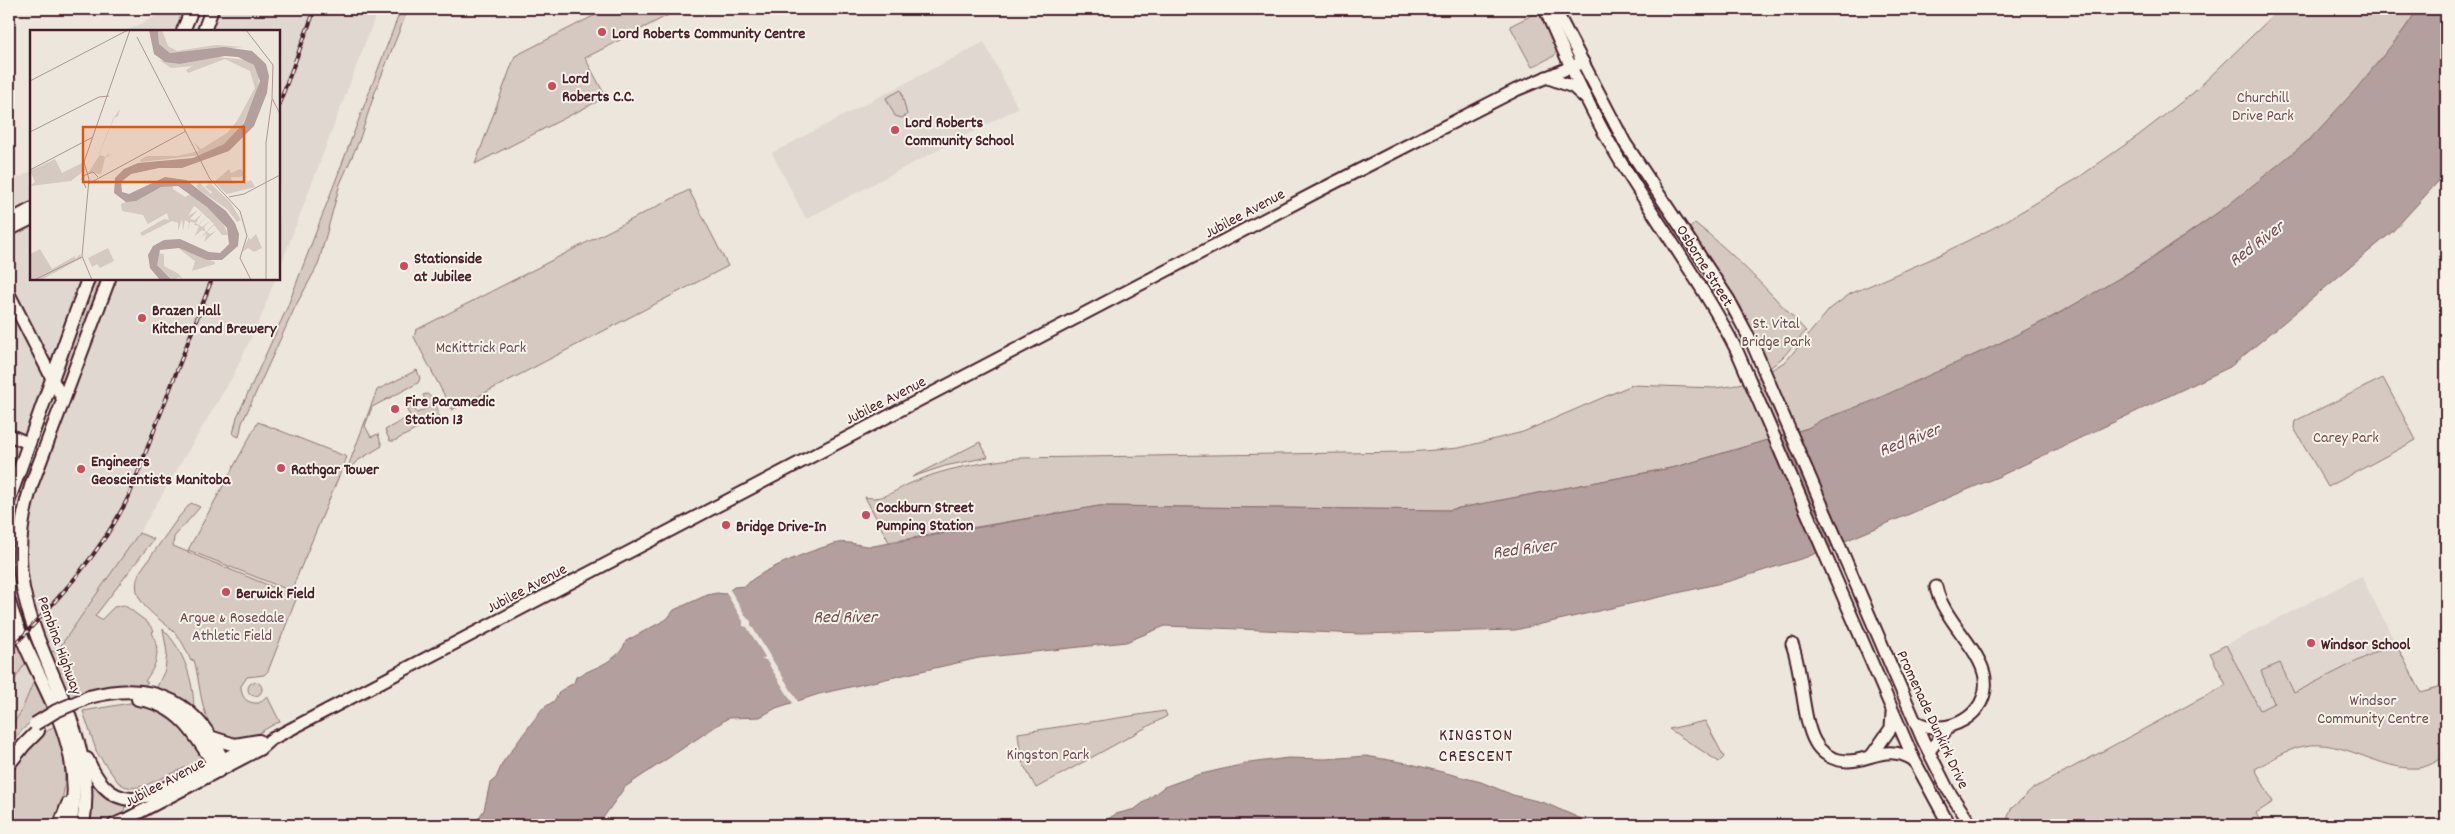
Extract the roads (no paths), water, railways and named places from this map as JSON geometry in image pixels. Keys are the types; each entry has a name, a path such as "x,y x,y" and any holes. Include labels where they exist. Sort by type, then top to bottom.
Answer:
{"main road":[{"path":"183,30 192,9"},
{"path":"204,30 212,9"},
{"name":"Osborne Street","path":"1545,9 1570,64 1619,158 1715,308 1737,351 1858,630"},
{"name":"Osborne Street","path":"1555,9 1625,143 1729,300 1753,345 1872,623"},
{"name":"Jubilee Avenue","path":"119,823 264,741 1516,90 1546,77 1581,58"},
{"name":"Jubilee Avenue","path":"1516,90 1544,72 1570,64"},
{"path":"1546,77 1573,87 1589,101"},
{"path":"9,221 30,210"},
{"path":"9,230 30,220"},
{"path":"9,499 88,280"},
{"name":"Pembina Highway","path":"83,825 86,780 79,740 30,615 23,587 20,551 26,503 63,400 110,280"},
{"path":"9,294 63,400"},
{"path":"9,435 28,443"},
{"path":"1928,751 1950,726 1969,717 1980,704 1985,692 1985,676 1979,663 1942,604 1936,587"},
{"name":"Pembina Highway","path":"9,602 61,720 71,762 74,790 70,825"},
{"name":"Promenade Dunkirk Drive","path":"1872,623 1928,751 1948,790 1971,825"},
{"name":"Promenade Dunkirk Drive","path":"1858,630 1914,760 1949,825"},
{"path":"1792,644 1798,663 1811,734 1818,747 1828,756 1838,760 1854,761 1872,755 1898,753 1914,760"},
{"path":"9,752 37,728 90,700 122,690 144,691 161,695 188,711 213,738 229,744 264,741"},
{"path":"90,700 135,698 162,705 184,720 220,765"},
{"path":"1872,755 1890,728 1891,707"},
{"path":"1916,722 1927,726 1950,726"},
{"path":"9,764 37,728"},
{"path":"213,738 220,765"},
{"path":"79,740 93,772 105,788 118,797 131,799"},
{"path":"60,825 68,803 71,762"},
{"name":"Jubilee Avenue","path":"131,799 148,796 220,765"}],"water":[{"name":"Red River","path":"2418,9 2446,9 2446,173 2392,232 2230,367 2000,476 1807,557 1730,581 1515,630 1361,634 1165,626 1126,642 979,658 819,694 776,708 760,717 728,718 625,787 598,825 474,825 484,810 490,783 496,778 503,762 542,709 554,701 560,691 574,683 576,677 612,659 623,648 626,641 667,619 674,610 707,595 725,594 734,587 746,586 752,580 774,567 830,545 852,543 873,546 1099,506 1449,510 1676,467 1808,428 1821,420 1870,402 1998,344 2058,314 2152,259 2227,206 2310,139 2356,89 2403,31"},
{"path":"1366,756 1407,763 1481,782 1513,795 1545,803 1595,825 1098,825 1116,814 1135,809 1164,787 1197,775 1249,763 1288,758 1325,759"}],"railway":[{"path":"280,101 315,9"},
{"path":"9,651 75,578 117,518 129,496 212,280"}],"place":[{"name":"Lord Roberts Community Centre","path":"602,32"},
{"name":"Lord Roberts C.C.","path":"552,86"},
{"name":"Lord Roberts Community School","path":"895,130"},
{"name":"Stationside at Jubilee","path":"404,266"},
{"name":"Brazen Hall Kitchen and Brewery","path":"142,318"},
{"name":"Fire Paramedic Station 13","path":"395,409"},
{"name":"Rathgar Tower","path":"281,468"},
{"name":"Engineers Geoscientists Manitoba","path":"81,469"},
{"name":"Cockburn Street Pumping Station","path":"866,515"},
{"name":"Bridge Drive-In","path":"726,525"},
{"name":"Berwick Field","path":"226,592"},
{"name":"Windsor School","path":"2311,643"}],"district":[{"name":"KINGSTON CRESCENT","path":"1476,744"}],"park label":[{"name":"Churchill Drive Park","path":"2263,105"},
{"name":"St. Vital Bridge Park","path":"1776,331"},
{"name":"McKittrick Park","path":"481,346"},
{"name":"Carey Park","path":"2346,436"},
{"name":"Argue & Rosedale Athletic Field","path":"232,625"},
{"name":"Windsor Community Centre","path":"2373,708"},
{"name":"Kingston Park","path":"1048,753"}]}
